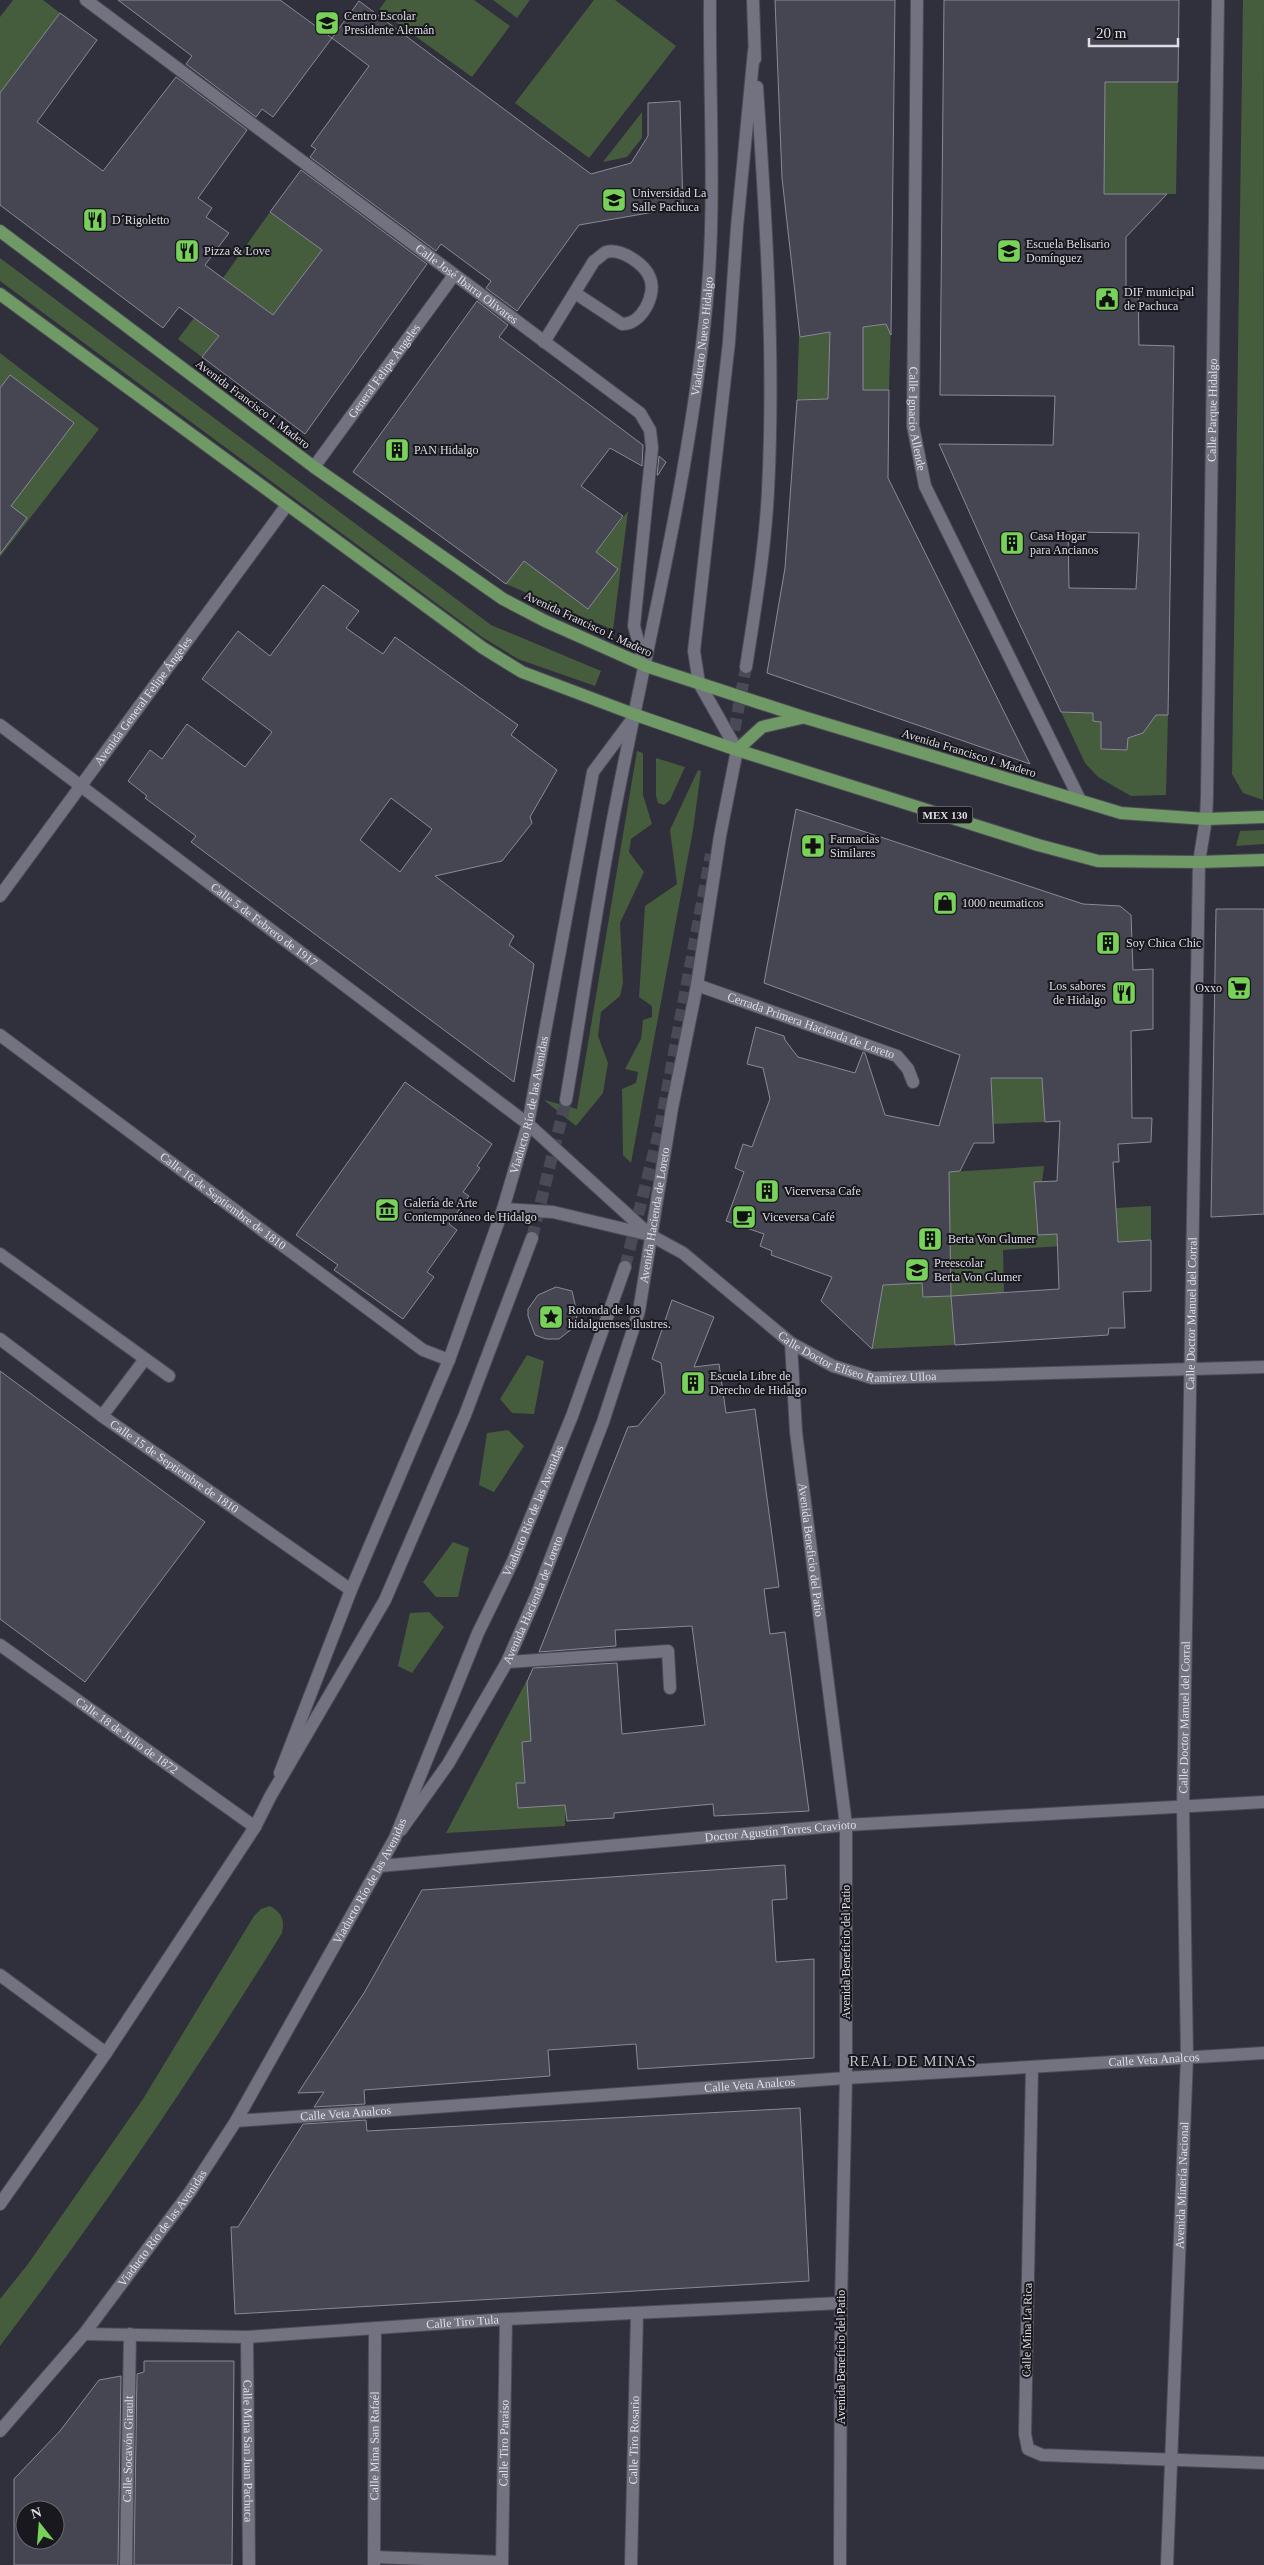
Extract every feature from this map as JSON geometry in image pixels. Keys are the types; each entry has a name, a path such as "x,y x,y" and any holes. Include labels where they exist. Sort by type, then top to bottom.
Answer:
{"main road":[{"name":"Avenida Francisco I. Madero","path":"0,231 314,467 503,599 646,666 803,717 1121,813 1206,819 1264,817"},
{"path":"0,294 482,648 522,672 636,715"},
{"name":"MEX 130","path":"636,715 737,750 1038,845 1098,861 1199,862 1264,860"},
{"path":"737,750 762,727 803,717"}],"street":[{"name":"Calle José Ibarra Olivares","path":"86,0 640,413 650,430 652,448 634,626 646,666"},
{"name":"Viaducto Nuevo Hidalgo","path":"646,666 687,446 705,318 710,257 712,190 710,0"},
{"path":"746,668 757,597 768,492 770,364 764,180 754,51 753,0"},
{"name":"Calle Ignacio Allende","path":"917,0 914,426 925,486 1080,800"},
{"name":"Calle Parque Hidalgo","path":"1206,819 1218,0"},
{"path":"737,750 699,683 694,651 729,342 737,227 754,51"},
{"path":"544,342 574,293 594,261 606,252 618,251 635,261 646,270 651,280 645,309 638,320 630,324 622,324 574,293"},
{"name":"General Felipe Ángeles","path":"314,467 454,275"},
{"name":"Avenida General Felipe Ángeles","path":"0,896 287,505"},
{"name":"Viaducto Río de las Avenidas","path":"566,1100 614,813 646,666"},
{"name":"Viaducto Río de las Avenidas","path":"0,2204 106,2053 256,1827 270,1797 351,1590 449,1360 503,1209 528,1124 592,772 636,715"},
{"name":"Calle 5 de Febrero de 1917","path":"0,725 528,1124"},
{"name":"Avenida Hacienda de Loreto","path":"395,1838 448,1764 507,1662 537,1594 603,1422 639,1311 648,1266 650,1235 658,1198 672,1108 697,984 720,836 737,750"},
{"name":"Calle Doctor Manuel del Corral","path":"1182,1807 1199,862 1206,819"},
{"name":"Cerrada Primera Hacienda de Loreto","path":"697,984 897,1056 908,1069 914,1082"},
{"name":"Calle 16 de Septiembre de 1810","path":"0,1035 423,1350 449,1360"},
{"name":"Calle Doctor Elíseo Ramírez Ulloa","path":"528,1124 650,1235 683,1253 791,1343 833,1366 872,1378 1190,1371 1264,1367"},
{"path":"503,1209 553,1212 650,1235"},
{"name":"Viaducto Río de las Avenidas","path":"270,1797 386,1600 465,1415 532,1238"},
{"path":"0,1254 169,1376"},
{"name":"Viaducto Río de las Avenidas","path":"0,2431 84,2334 190,2192 236,2121 380,1866 395,1838 478,1633 513,1561 572,1416 625,1267"},
{"name":"Calle 15 de Septiembre de 1810","path":"0,1339 102,1416 351,1590"},
{"name":"Avenida Beneficio del Patio","path":"791,1343 796,1432 846,1825 846,2078 841,2303 840,2565"},
{"path":"102,1416 145,1359"},
{"name":"Calle 18 de Julio de 1872","path":"0,1645 256,1827"},
{"path":"507,1662 668,1651 670,1688"},
{"name":"Doctor Agustín Torres Cravioto","path":"380,1866 846,1825 1264,1802"},
{"name":"Avenida Minería Nacional","path":"1167,2565 1187,2057 1182,1807"},
{"path":"0,1974 106,2053"},
{"name":"Calle Veta Analcos","path":"236,2121 846,2078 1264,2053"},
{"name":"Calle Mina La Rica","path":"1032,2067 1025,2434 1028,2449 1042,2455 1170,2460"},
{"name":"Calle Tiro Tula","path":"84,2334 247,2337 506,2319 841,2303"},
{"name":"Calle Tiro Rosario","path":"631,2565 637,2314"},
{"name":"Calle Tiro Paraíso","path":"502,2564 506,2319"},
{"name":"Calle Mina San Rafaél","path":"374,2561 375,2328"},
{"name":"Calle Socavón Girault","path":"126,2565 130,2334"},
{"name":"Calle Mina San Juan Pachuca","path":"247,2337 249,2565"},
{"path":"1170,2460 1264,2463"},
{"path":"374,2561 502,2564"}],"green space":[{"path":"13,0 43,0 60,13 0,93 0,17"},
{"path":"386,0 474,0 510,26 472,77 379,10"},
{"path":"493,0 530,0 517,18"},
{"path":"594,0 615,0 676,46 589,158 515,103"},
{"path":"1243,0 1264,0 1263,800 1243,793 1232,774"},
{"path":"1078,29 1115,82 1178,82 1176,194 1104,194"},
{"path":"642,112 642,138 627,157 603,162"},
{"path":"270,212 322,250 273,315 223,278"},
{"path":"0,258 491,625 601,671 595,686 518,659 482,637 0,281"},
{"path":"194,318 219,336 202,357 178,339"},
{"path":"891,323 889,390 863,390 863,363 829,363 828,399 797,400 799,337"},
{"path":"0,353 99,429 0,557"},
{"path":"628,511 613,630 506,584 524,561 596,552"},
{"path":"1061,712 1093,713 1093,721 1101,722 1101,748 1126,750 1128,734 1140,734 1145,730 1145,715 1168,715 1166,795 1131,796 1098,777 1085,763"},
{"path":"637,751 643,753 643,795 652,824 631,839 629,852 644,872 620,923 623,983 620,996 601,1012 598,1036 608,1063 603,1093 576,1126 544,1100 577,1109"},
{"path":"656,758 685,767 670,800 664,805 658,803 656,796"},
{"path":"698,770 701,771 693,830 631,1163 623,1155 622,1089 636,1083 638,1072 625,1069 641,1039 643,1020 652,1017 652,1006 639,997 645,906 677,884 670,830"},
{"path":"1264,830 1264,844 1236,846 1240,831"},
{"path":"1042,1076 1045,1122 993,1124 991,1078"},
{"path":"1044,1166 1042,1182 1034,1183 1038,1235 1117,1230 1116,1208 1151,1206 1151,1240 1003,1250 1004,1293 951,1297 955,1345 872,1349 883,1285 922,1283 924,1297 951,1296 949,1172"},
{"path":"527,1355 544,1361 534,1414 512,1413 500,1399"},
{"path":"508,1430 524,1446 494,1492 479,1485 487,1433"},
{"path":"453,1542 469,1548 458,1597 436,1597 423,1582"},
{"path":"429,1612 444,1627 412,1673 398,1666 410,1613"},
{"path":"527,1680 531,1741 522,1742 525,1783 516,1783 518,1808 565,1805 565,1826 446,1833"},
{"path":"270,1906 282,1917 282,1933 146,2143 38,2296 0,2346 0,2299 28,2264 143,2099 254,1916 261,1909"}],"building":[{"path":"118,0 280,0 332,38 273,117 262,109 256,117 186,64 192,56"},
{"path":"775,0 895,0 891,335 886,324 863,327 863,390 889,390 888,478 1030,764 767,673 785,568 797,400 828,399 830,332 800,337 782,178"},
{"path":"944,0 1179,0 1178,82 1105,82 1104,194 1167,194 1126,237 1126,287 1138,287 1139,345 1174,346 1168,715 1156,715 1143,733 1128,738 1127,750 1101,749 1101,722 1093,721 1093,713 1061,712 1012,608 939,444 1053,445 1055,396 940,395","holes":["1068,532 1139,533 1136,589 1069,588"]},
{"path":"359,1 591,174 631,163 648,136 648,103 680,101 683,207 579,225 517,311 486,288 491,281 441,244 436,251 310,157 316,149 311,146 369,66 332,38"},
{"path":"60,13 97,40 37,122 103,171 176,77 247,130 198,198 212,208 206,217 229,233 205,265 273,315 322,250 270,212 301,170 427,264 305,434 202,357 219,336 179,307 163,328 0,205 0,93"},
{"path":"477,301 508,325 499,337 643,445 642,466 610,448 581,486 623,516 596,552 618,569 588,609 524,561 506,584 353,472"},
{"path":"10,375 74,423 11,506 27,518 0,554 0,388"},
{"path":"659,456 666,462 657,475"},
{"path":"323,585 359,611 346,628 383,654 395,637 518,725 511,735 557,770 530,817 532,823 502,861 435,876 514,936 509,945 534,964 514,1082 191,842 196,836 145,798 147,796 128,781 150,750 162,759 187,724 245,767 272,732 202,679 238,631 270,656","holes":["391,798 432,829 400,872 360,840"]},
{"path":"796,809 1083,904 1120,906 1131,915 1133,970 1153,969 1153,1029 1131,1031 1132,1118 1152,1118 1151,1142 1118,1144 1119,1162 1113,1162 1118,1242 1151,1240 1151,1291 1123,1292 1125,1328 1109,1328 1108,1335 955,1345 951,1296 923,1297 922,1283 883,1285 872,1349 821,1301 832,1277 771,1255 772,1251 760,1246 764,1234 726,1221 744,1172 735,1168 743,1144 752,1147 770,1099 763,1068 747,1064 756,1027 784,1036 798,1057 855,1073 863,1052 865,1053 885,1115 939,1126 960,1055 764,983","holes":["991,1078 1042,1078 1045,1122 1060,1121 1057,1181 1034,1182 1038,1235 1057,1234 1059,1289 951,1296 949,1172 960,1171 974,1143 994,1143"]},
{"path":"1216,909 1264,909 1264,1214 1211,1217"},
{"name":"Galería de Arte Contemporáneo de Hidalgo","path":"405,1082 492,1144 477,1166 480,1168 463,1192 469,1196 449,1224 457,1230 427,1272 434,1277 403,1319 334,1270 338,1265 296,1235"},
{"path":"556,1287 572,1291 577,1313 576,1321 573,1328 559,1339 546,1339 535,1335 528,1316 528,1309 538,1295"},
{"path":"672,1300 714,1317 694,1367 719,1364 726,1413 755,1409 779,1587 764,1589 770,1634 785,1632 809,1811 714,1816 713,1804 614,1813 614,1818 567,1821 565,1805 518,1808 516,1783 525,1783 522,1742 531,1741 527,1682 533,1668 617,1663 622,1734 705,1725 692,1626 615,1630 616,1646 539,1652 628,1427 638,1426 665,1393 661,1363 652,1359"},
{"path":"0,1371 205,1522 85,1682 0,1619"},
{"path":"785,1865 787,1899 772,1900 776,1962 814,1959 814,2058 638,2069 636,2044 548,2050 550,2076 364,2090 365,2104 314,2107 324,2092 298,2093 364,1993 422,1890"},
{"path":"800,2108 809,2281 235,2314 231,2227 238,2227 303,2124 366,2120 367,2131"},
{"path":"144,2361 234,2361 232,2565 134,2565 137,2374 144,2372"},
{"path":"121,2376 118,2565 14,2565 14,2479 60,2431 99,2380"}],"tunnel":[{"path":"731,748 746,667"},
{"path":"625,1267 660,1128 711,854"},
{"path":"532,1238 566,1100"}],"place":[{"name":"Centro Escolar Presidente Alemán","path":"327,23"},
{"name":"Universidad La Salle Pachuca","path":"614,200"},
{"name":"D´Rigoletto","path":"95,220"},
{"name":"Pizza & Love","path":"187,251"},
{"name":"Escuela Belisario Domínguez","path":"1009,251"},
{"name":"DIF municipal de Pachuca","path":"1107,299"},
{"name":"PAN Hidalgo","path":"397,450"},
{"name":"Casa Hogar para Ancianos","path":"1012,543"},
{"name":"Farmacias Similares","path":"813,846"},
{"name":"1000 neumaticos","path":"945,903"},
{"name":"Soy Chica Chic","path":"1108,943"},
{"name":"Oxxo","path":"1239,988"},
{"name":"Los sabores de Hidalgo","path":"1124,993"},
{"name":"Vicerversa Cafe","path":"767,1191"},
{"name":"Galería de Arte Contemporáneo de Hidalgo","path":"387,1210"},
{"name":"Viceversa Café","path":"744,1217"},
{"name":"Berta Von Glumer","path":"930,1239"},
{"name":"Preescolar Berta Von Glumer","path":"917,1270"},
{"name":"Rotonda de los hidalguenses ilustres.","path":"551,1317"},
{"name":"Escuela Libre de Derecho de Hidalgo","path":"693,1383"}],"district":[{"name":"REAL DE MINAS","path":"913,2061"}]}
